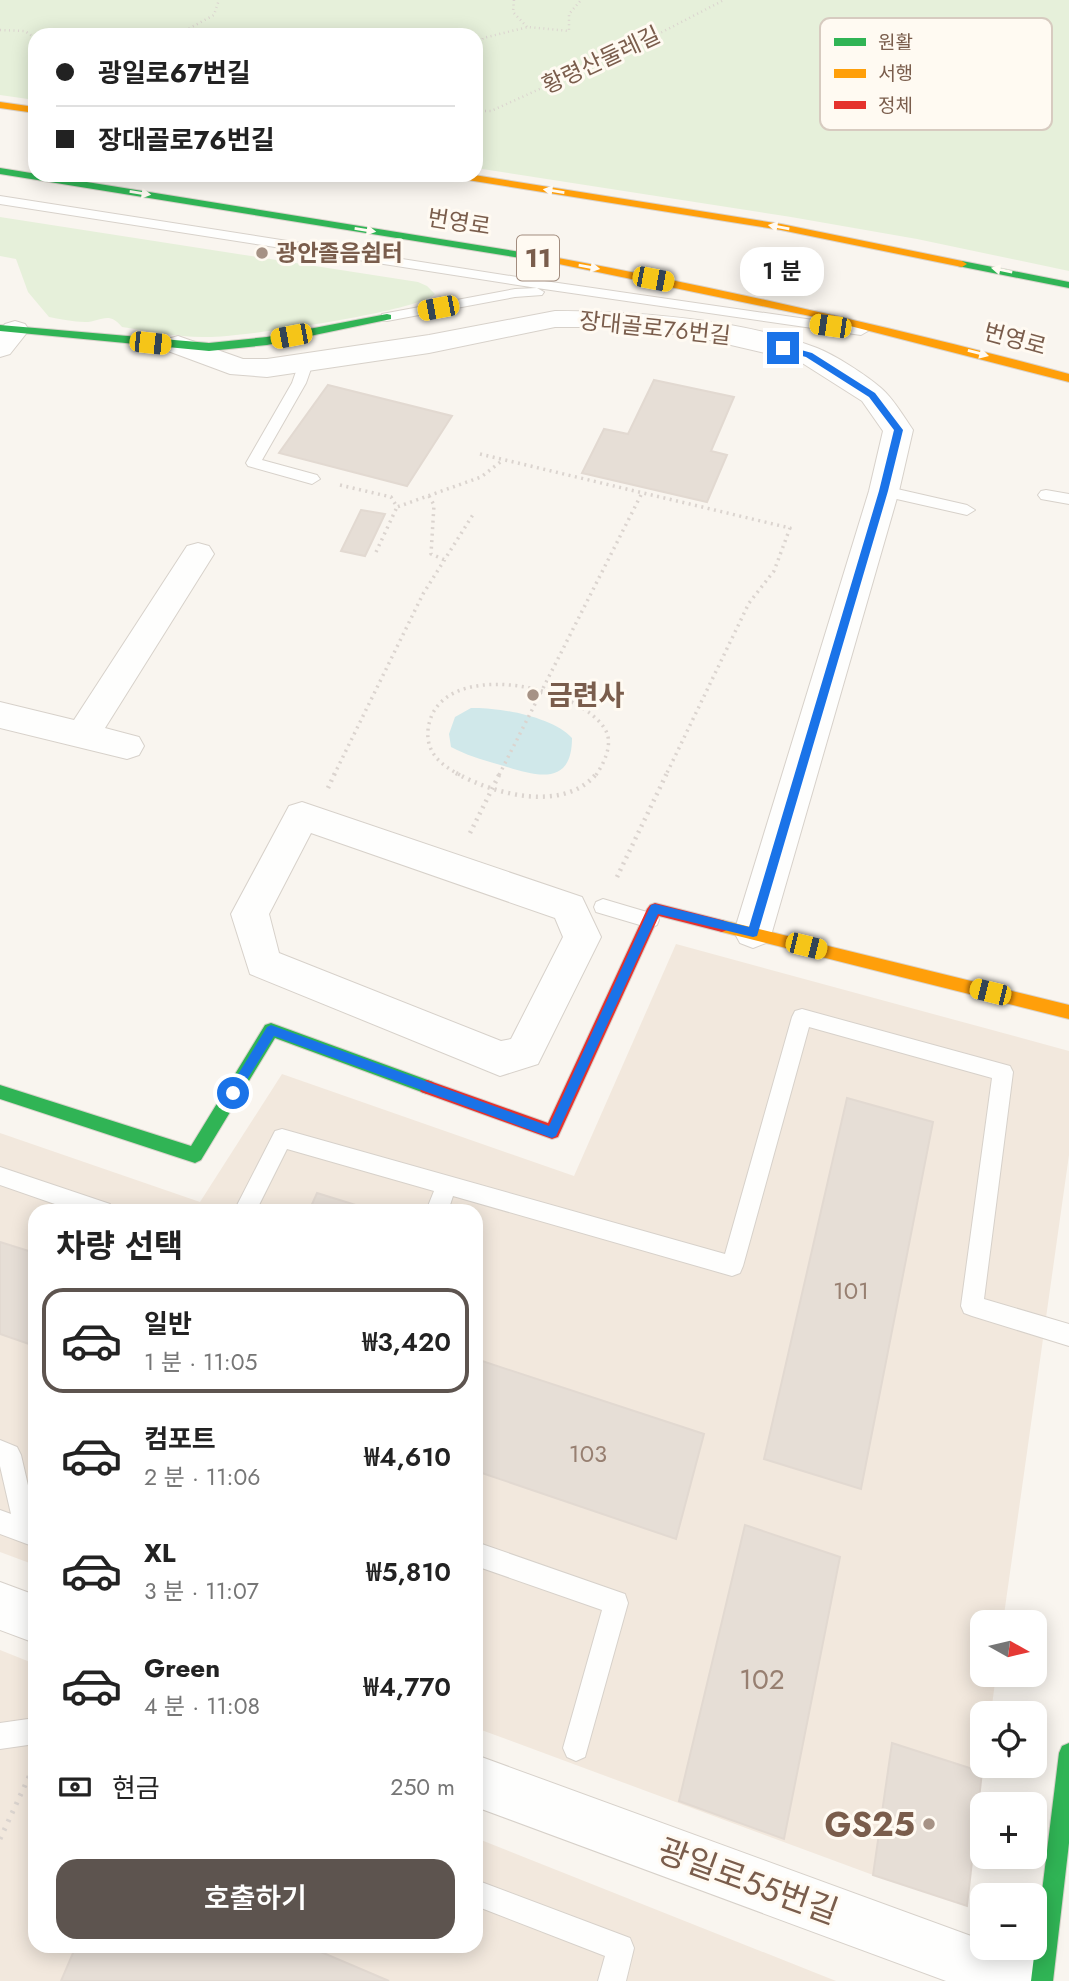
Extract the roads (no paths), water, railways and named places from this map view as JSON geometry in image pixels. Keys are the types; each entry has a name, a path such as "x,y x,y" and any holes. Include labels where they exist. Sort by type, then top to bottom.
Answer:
{"main road":[{"path":"0,105 28,109"},
{"name":"번영로","path":"0,171 28,176"},
{"name":"번영로","path":"483,179 781,227 1069,285"},
{"name":"번영로","path":"68,182 599,268 735,295 934,341 1069,378"},
{"name":"장대골로76번길","path":"5,335 209,346 267,341 387,317"},
{"path":"0,1092 195,1155 271,1030 552,1132 655,909 1069,1012"},
{"path":"1042,1981 1069,1753"}],"street":[{"name":"장대골로76번길","path":"178,345 240,368 306,363 429,344 555,318 606,319 688,327 758,341 809,355 872,395 898,430 884,491"},
{"path":"753,932 884,491"},
{"path":"83,735 198,554"},
{"path":"0,715 127,746"},
{"path":"302,816 312,820 569,908 582,937 524,1052 500,1059 263,963 250,914 302,816"},
{"path":"0,1606 28,1616"},
{"name":"광일로55번길","path":"483,1784 1020,1981"}],"lane":[{"path":"0,200 934,341"},
{"path":"387,317 514,293 596,291"},
{"path":"306,363 299,383 253,463 312,479"},
{"path":"884,491 967,510"},
{"path":"1046,495 1069,499"},
{"path":"603,907 650,920"},
{"path":"249,1204 282,1138 732,1266 802,1017 1003,1072 972,1306 1069,1335"},
{"path":"0,1177 82,1204"},
{"path":"440,1204 447,1185"},
{"path":"0,1451 9,1455 28,1523"},
{"path":"0,1522 28,1533"},
{"path":"483,1556 616,1602 576,1748"},
{"path":"0,1736 28,1732"},
{"path":"483,1896 620,1948 612,1981"}],"water":[{"path":"471,708 496,709 552,724 572,738 566,764 559,771 550,774 528,773 477,758 451,747 449,734 455,717"}],"place":[{"name":"광안졸음쉼터","path":"262,253"},
{"name":"금련사","path":"533,695"},
{"name":"GS25","path":"929,1824"}]}
